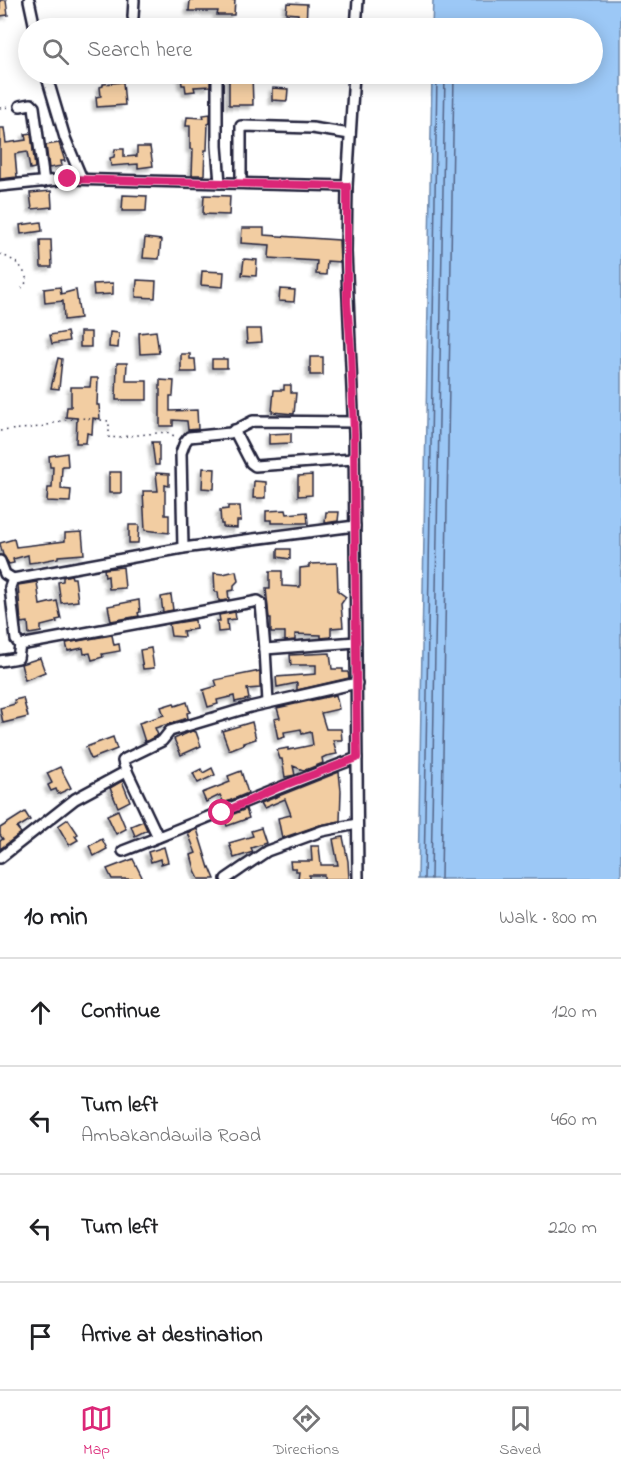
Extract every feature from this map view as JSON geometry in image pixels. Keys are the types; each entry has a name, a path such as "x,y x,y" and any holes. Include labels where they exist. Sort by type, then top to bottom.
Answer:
{"street":[{"path":"29,0 34,18"},
{"path":"133,17 134,0"},
{"path":"357,18 358,0"},
{"path":"49,84 65,138 82,180"},
{"path":"217,84 217,146 220,183"},
{"path":"353,84 347,186 347,302 354,422 358,879"},
{"path":"20,106 31,104 34,107 44,182"},
{"path":"241,183 241,126 312,128 350,134"},
{"path":"0,186 82,180 347,186"},
{"path":"183,548 181,453 189,437 230,433 253,421 354,422"},
{"path":"234,430 251,464 255,466 354,459"},
{"path":"0,561 5,574 13,579 183,548 355,526"},
{"path":"0,661 18,658 20,645 16,640 10,587 13,579"},
{"path":"20,645 258,601 261,603 268,702"},
{"path":"265,649 356,642"},
{"path":"158,837 123,761 162,741 170,730 268,702 357,683"},
{"path":"123,851 357,758"},
{"path":"0,858 75,799 127,771"},
{"path":"226,879 267,851 322,831 357,824"}],"path":[{"path":"0,108 20,106"},
{"path":"0,254 18,262 25,272 27,280 22,288"},
{"path":"0,431 41,428 64,420 81,418 109,421 109,438 167,432 185,442"}],"water":[{"path":"433,0 621,0 621,879 418,879 432,84 603,84 603,18 432,18"}],"building":[{"path":"0,0 6,0 8,15 0,16"},
{"path":"190,0 235,0 234,15 217,15 218,11 189,11"},
{"path":"287,3 307,4 306,18 298,18 298,14 286,13"},
{"path":"103,84 123,84 125,105 97,107 96,97 101,96 100,87"},
{"path":"210,84 210,86 194,87 195,91 186,92 185,85 182,85"},
{"path":"229,84 252,84 253,105 229,105"},
{"path":"272,88 288,89 287,101 272,100"},
{"path":"210,114 204,175 192,175 193,149 190,149 190,126 186,126 187,117 204,118 203,115"},
{"path":"0,128 4,128 6,143 26,140 25,134 31,133 35,168 30,169 27,152 15,154 17,177 0,179"},
{"path":"59,143 65,161 61,161 62,166 49,168 46,145"},
{"path":"137,147 150,147 153,166 138,168 138,164 111,166 110,158 114,157 115,149 124,149 124,157 137,156"},
{"path":"51,191 52,207 32,209 30,193"},
{"path":"123,195 147,196 146,211 122,211"},
{"path":"204,195 230,196 229,215 203,214"},
{"path":"41,222 42,231 21,234 20,225"},
{"path":"242,228 264,228 264,235 339,240 340,262 327,261 326,275 316,274 317,261 269,258 270,245 241,243"},
{"path":"145,238 161,240 159,259 143,258"},
{"path":"40,240 51,240 52,267 41,267"},
{"path":"244,259 257,260 256,276 242,275"},
{"path":"202,271 224,272 223,287 201,285"},
{"path":"137,280 156,281 155,298 136,297"},
{"path":"113,283 113,294 94,295 93,284"},
{"path":"60,287 61,294 76,290 80,318 64,320 63,301 45,303 44,289"},
{"path":"280,289 295,290 294,302 279,301"},
{"path":"246,329 261,329 262,342 247,343"},
{"path":"156,331 159,353 140,354 139,333"},
{"path":"67,332 69,341 52,344 50,335"},
{"path":"80,332 91,332 91,347 80,347"},
{"path":"110,332 119,333 118,348 109,347"},
{"path":"181,354 190,354 190,359 195,359 196,372 181,372"},
{"path":"310,357 323,357 323,375 310,375"},
{"path":"58,358 62,359 59,389 51,388"},
{"path":"212,359 227,359 227,368 212,368"},
{"path":"117,363 127,363 126,381 147,381 147,400 116,400"},
{"path":"91,378 98,378 97,405 99,405 100,419 93,418 92,434 87,433 86,443 76,443 77,418 66,417 67,407 71,407 71,387 90,387"},
{"path":"160,380 174,381 173,396 170,396 170,411 197,410 198,429 188,430 187,421 173,420 173,426 160,426"},
{"path":"284,385 291,385 291,393 296,393 294,414 272,412 274,390 284,390"},
{"path":"291,433 291,443 269,444 269,434"},
{"path":"152,442 159,442 159,465 155,465"},
{"path":"67,453 68,466 62,466 61,489 71,490 70,502 47,501 48,488 52,488 53,467 50,467 49,456"},
{"path":"203,468 215,469 214,489 202,488"},
{"path":"109,472 121,472 121,493 109,493"},
{"path":"156,473 169,474 169,486 165,485 165,515 169,515 169,533 145,530 143,491 158,491"},
{"path":"312,475 312,495 298,496 298,476"},
{"path":"254,481 266,482 266,498 253,498"},
{"path":"228,506 240,506 241,521 237,521 237,528 223,527 221,524 220,510 228,509"},
{"path":"286,510 287,514 307,512 308,523 271,523 271,520 266,520 266,511"},
{"path":"326,512 339,512 338,521 325,523"},
{"path":"129,525 139,525 138,543 129,543"},
{"path":"82,532 84,554 58,556 58,558 37,562 29,563 28,555 13,559 14,563 9,564 0,544 14,539 16,547 65,541 65,533"},
{"path":"278,549 290,549 290,559 278,557"},
{"path":"337,563 338,591 346,597 341,604 343,627 331,628 331,637 321,638 321,635 295,634 295,640 285,641 285,632 271,632 266,588 270,588 270,571 282,571 282,586 300,587 300,568 309,567 309,564"},
{"path":"123,567 125,588 109,589 108,576 105,577 104,569"},
{"path":"236,571 238,581 234,585 234,590 228,591 229,600 219,601 218,592 215,592 214,573 223,574"},
{"path":"71,575 75,578 78,601 61,603 58,582 63,581 63,577"},
{"path":"37,582 40,605 57,601 61,619 41,626 41,632 29,634 28,622 21,623 18,585"},
{"path":"171,595 173,610 163,612 161,597"},
{"path":"139,600 139,616 111,621 108,606"},
{"path":"235,612 236,619 227,620 228,631 218,632 219,615"},
{"path":"195,620 196,629 183,631 184,637 171,636 169,624"},
{"path":"112,635 114,645 119,644 120,651 102,654 103,657 92,660 90,653 84,654 83,648 68,651 66,643"},
{"path":"151,648 154,668 143,669 140,650"},
{"path":"330,653 332,669 343,669 343,672 348,672 349,678 297,690 297,683 277,687 276,677 316,674 316,665 291,665 290,655"},
{"path":"40,658 45,672 25,680 21,664"},
{"path":"260,671 260,688 247,689 249,699 235,702 234,696 217,700 218,704 208,707 203,690 217,686 215,680"},
{"path":"336,695 339,709 321,713 326,729 341,729 342,740 333,740 337,754 322,758 323,763 308,769 303,770 293,766 295,775 285,777 282,759 277,750 313,745 311,732 302,734 301,729 284,732 285,737 278,739 274,719 280,718 277,708"},
{"path":"23,698 28,717 3,723 0,708 15,704 14,700"},
{"path":"187,702 190,712 187,713 188,718 155,728 158,735 145,742 139,723 164,715 161,707"},
{"path":"252,722 256,739 229,750 222,731"},
{"path":"192,731 196,732 201,746 181,755 174,739"},
{"path":"113,737 117,749 91,759 86,747"},
{"path":"60,767 71,788 58,794 56,789 51,791 48,785 52,783 47,773"},
{"path":"212,768 215,775 198,783 193,773 201,769 203,773"},
{"path":"241,771 248,793 224,803 220,795 206,802 202,793 230,782 228,776"},
{"path":"339,772 340,821 282,838 278,818 291,815 285,799 264,808 261,803"},
{"path":"122,781 130,801 118,807 110,788"},
{"path":"246,809 249,818 227,826 224,818"},
{"path":"118,810 126,829 116,834 107,815"},
{"path":"25,812 30,820 17,828 21,833 0,849 0,841 3,839 0,835 0,828"},
{"path":"68,819 78,834 75,836 78,840 69,845 58,826"},
{"path":"143,821 147,830 135,836 131,826"},
{"path":"261,828 266,843 251,848 253,852 234,858 229,843 253,836 251,831"},
{"path":"197,829 209,868 215,879 199,879 196,873 191,855 196,853 188,833"},
{"path":"343,837 349,879 324,879 324,875 309,875 309,879 298,879 299,871 291,868 290,861 312,861 311,846 319,846 321,865 338,865 333,839"},
{"path":"102,839 107,849 94,856 89,846"},
{"path":"164,847 168,862 161,864 160,859 151,862 148,852"},
{"path":"133,859 143,879 112,879 107,869"}],"route":[{"path":"68,179 347,186 347,302 354,434 357,758 277,788 222,813"}]}
